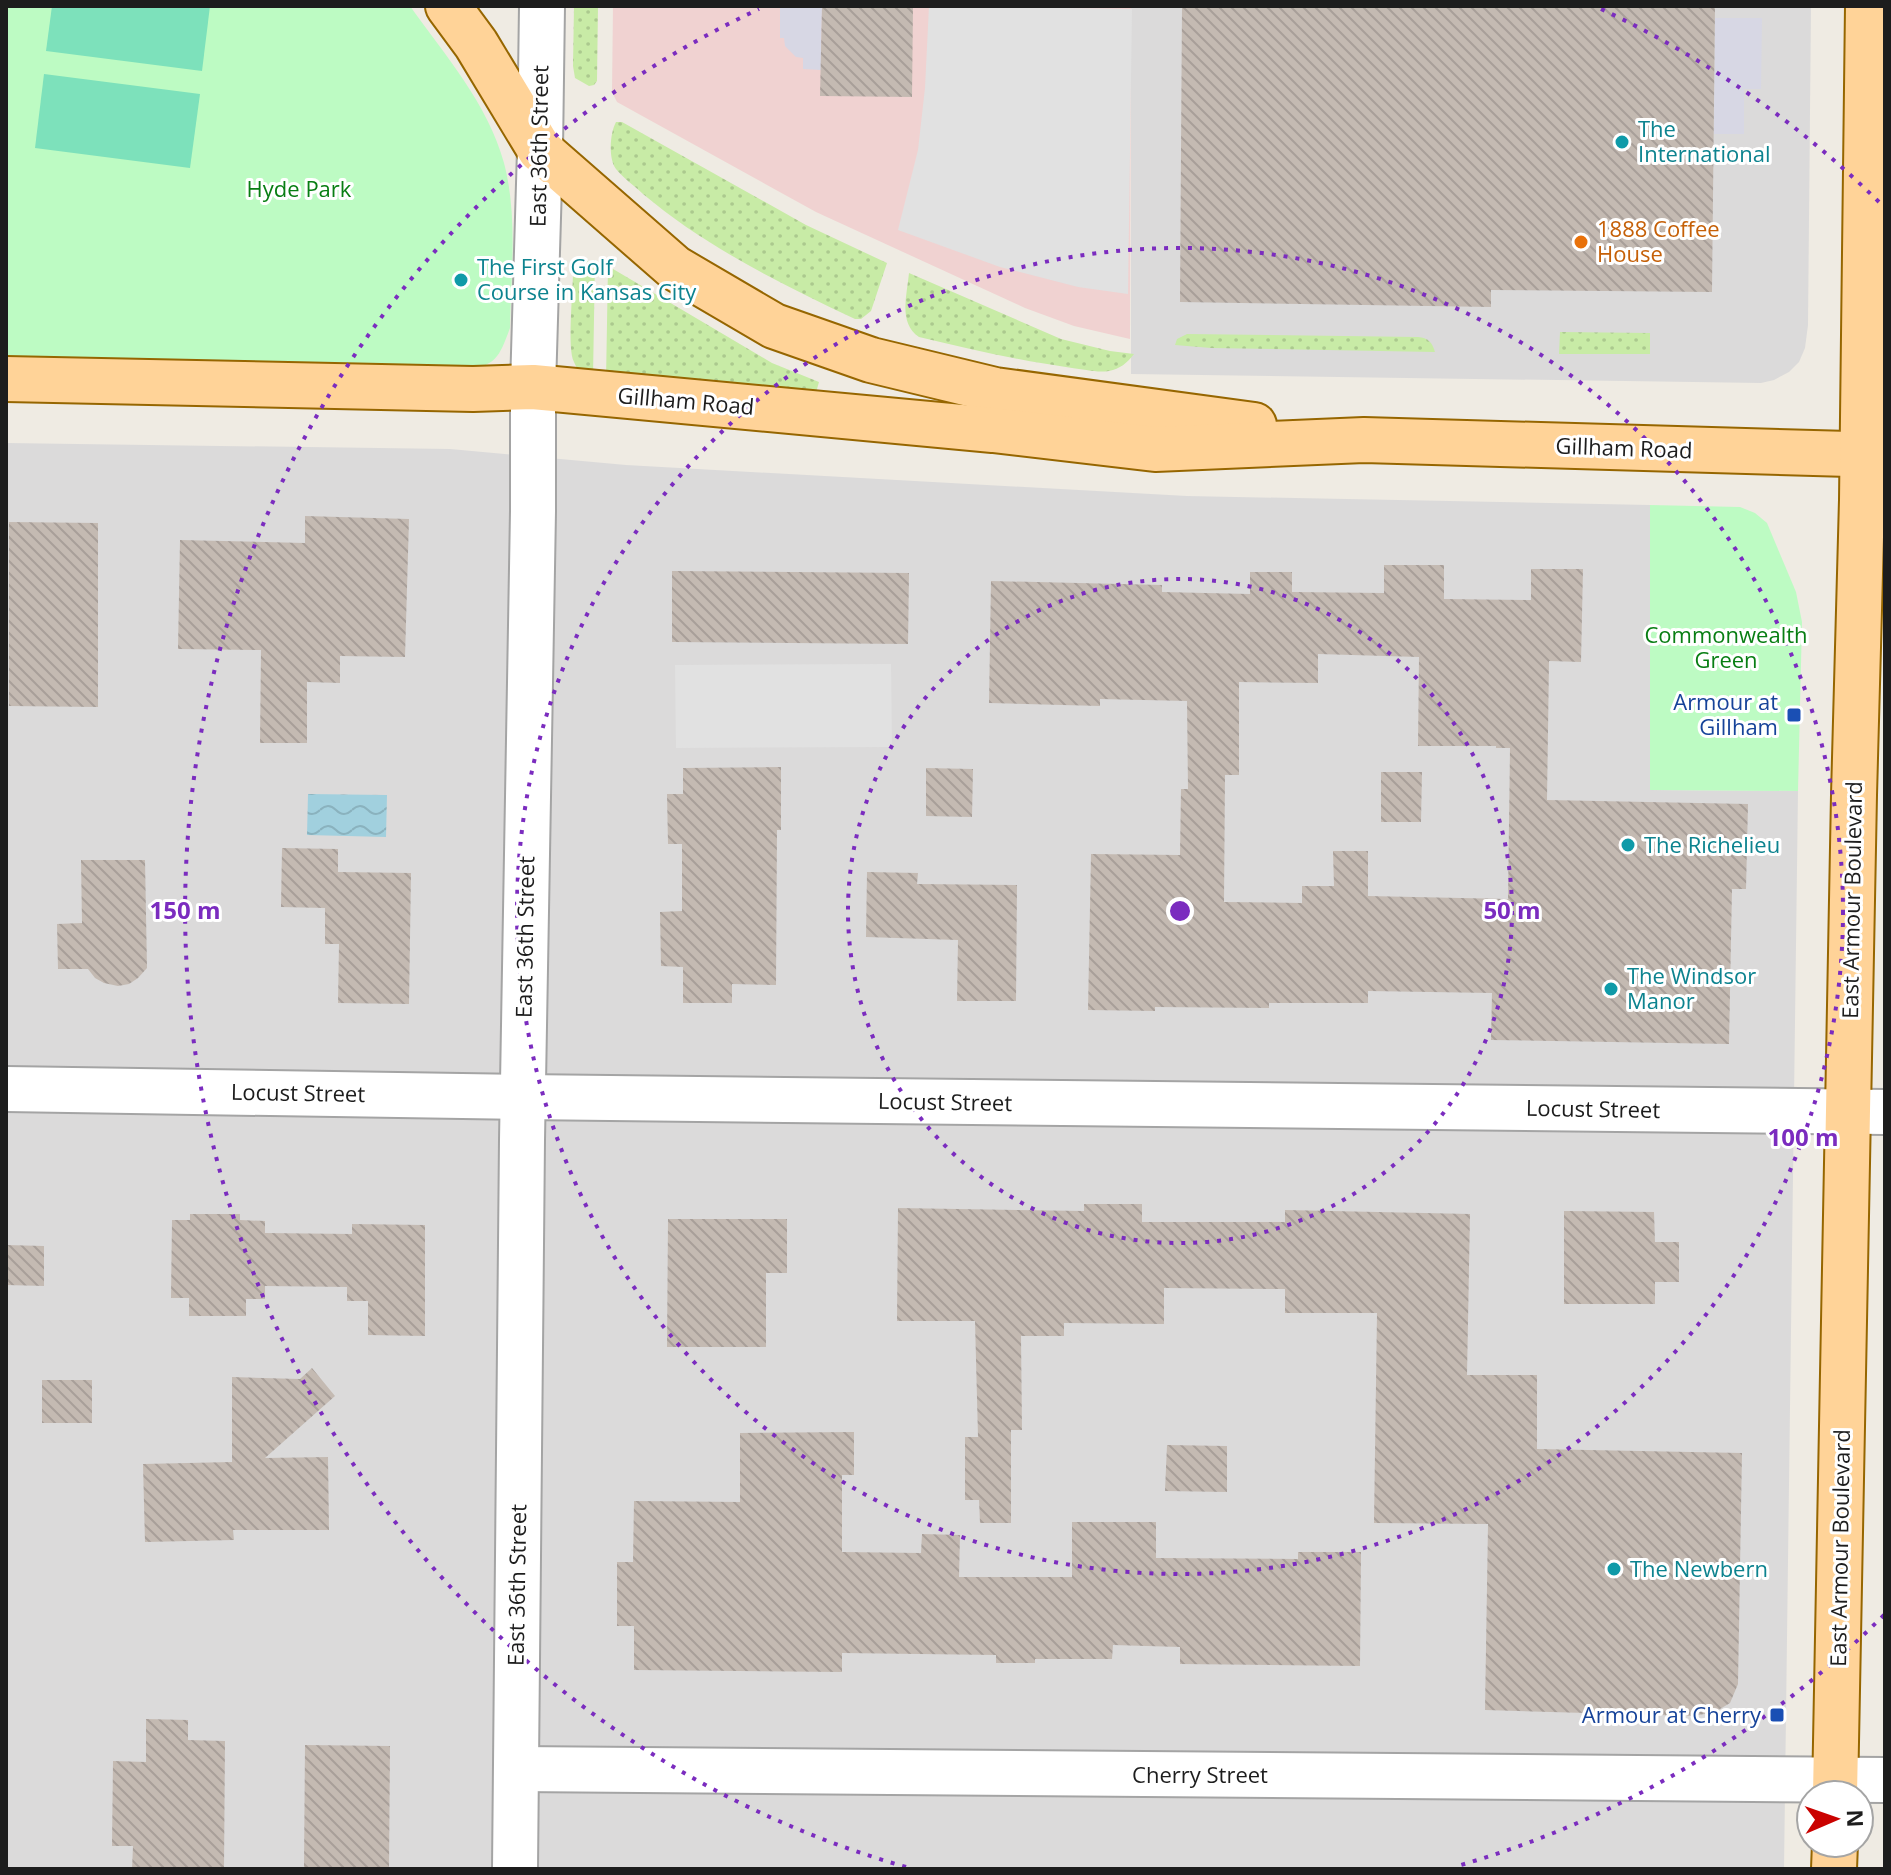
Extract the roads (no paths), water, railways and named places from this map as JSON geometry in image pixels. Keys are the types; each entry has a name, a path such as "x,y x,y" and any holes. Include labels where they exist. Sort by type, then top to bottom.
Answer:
{"main road":[{"name":"Gillham Road","path":"448,6 476,44 540,150 675,268 774,326 871,360 995,390 1364,440"},
{"name":"East Armour Boulevard","path":"1836,1779 1867,1112 1873,455 1868,6"},
{"name":"Gillham Road","path":"6,379 473,389 533,387 1155,449 1364,440 1873,455"}],"street":[{"name":"East 36th Street","path":"515,1869 522,1097 542,6"},
{"name":"Locust Street","path":"6,1089 1867,1112"},
{"name":"Cherry Street","path":"516,1769 1795,1786"}],"water":[{"path":"308,794 387,795 386,837 307,835"}],"place":[{"name":"The International","path":"1622,142"},
{"name":"1888 Coffee House","path":"1581,242"},
{"name":"The First Golf Course in Kansas City","path":"461,280"},
{"name":"Armour at Gillham","path":"1794,715"},
{"name":"The Richelieu","path":"1628,845"},
{"name":"The Windsor Manor","path":"1611,989"},
{"name":"The Newbern","path":"1614,1569"},
{"name":"Armour at Cherry","path":"1777,1715"}],"park label":[{"name":"Hyde Park","path":"299,189"},
{"name":"Commonwealth Green","path":"1726,648"}]}
